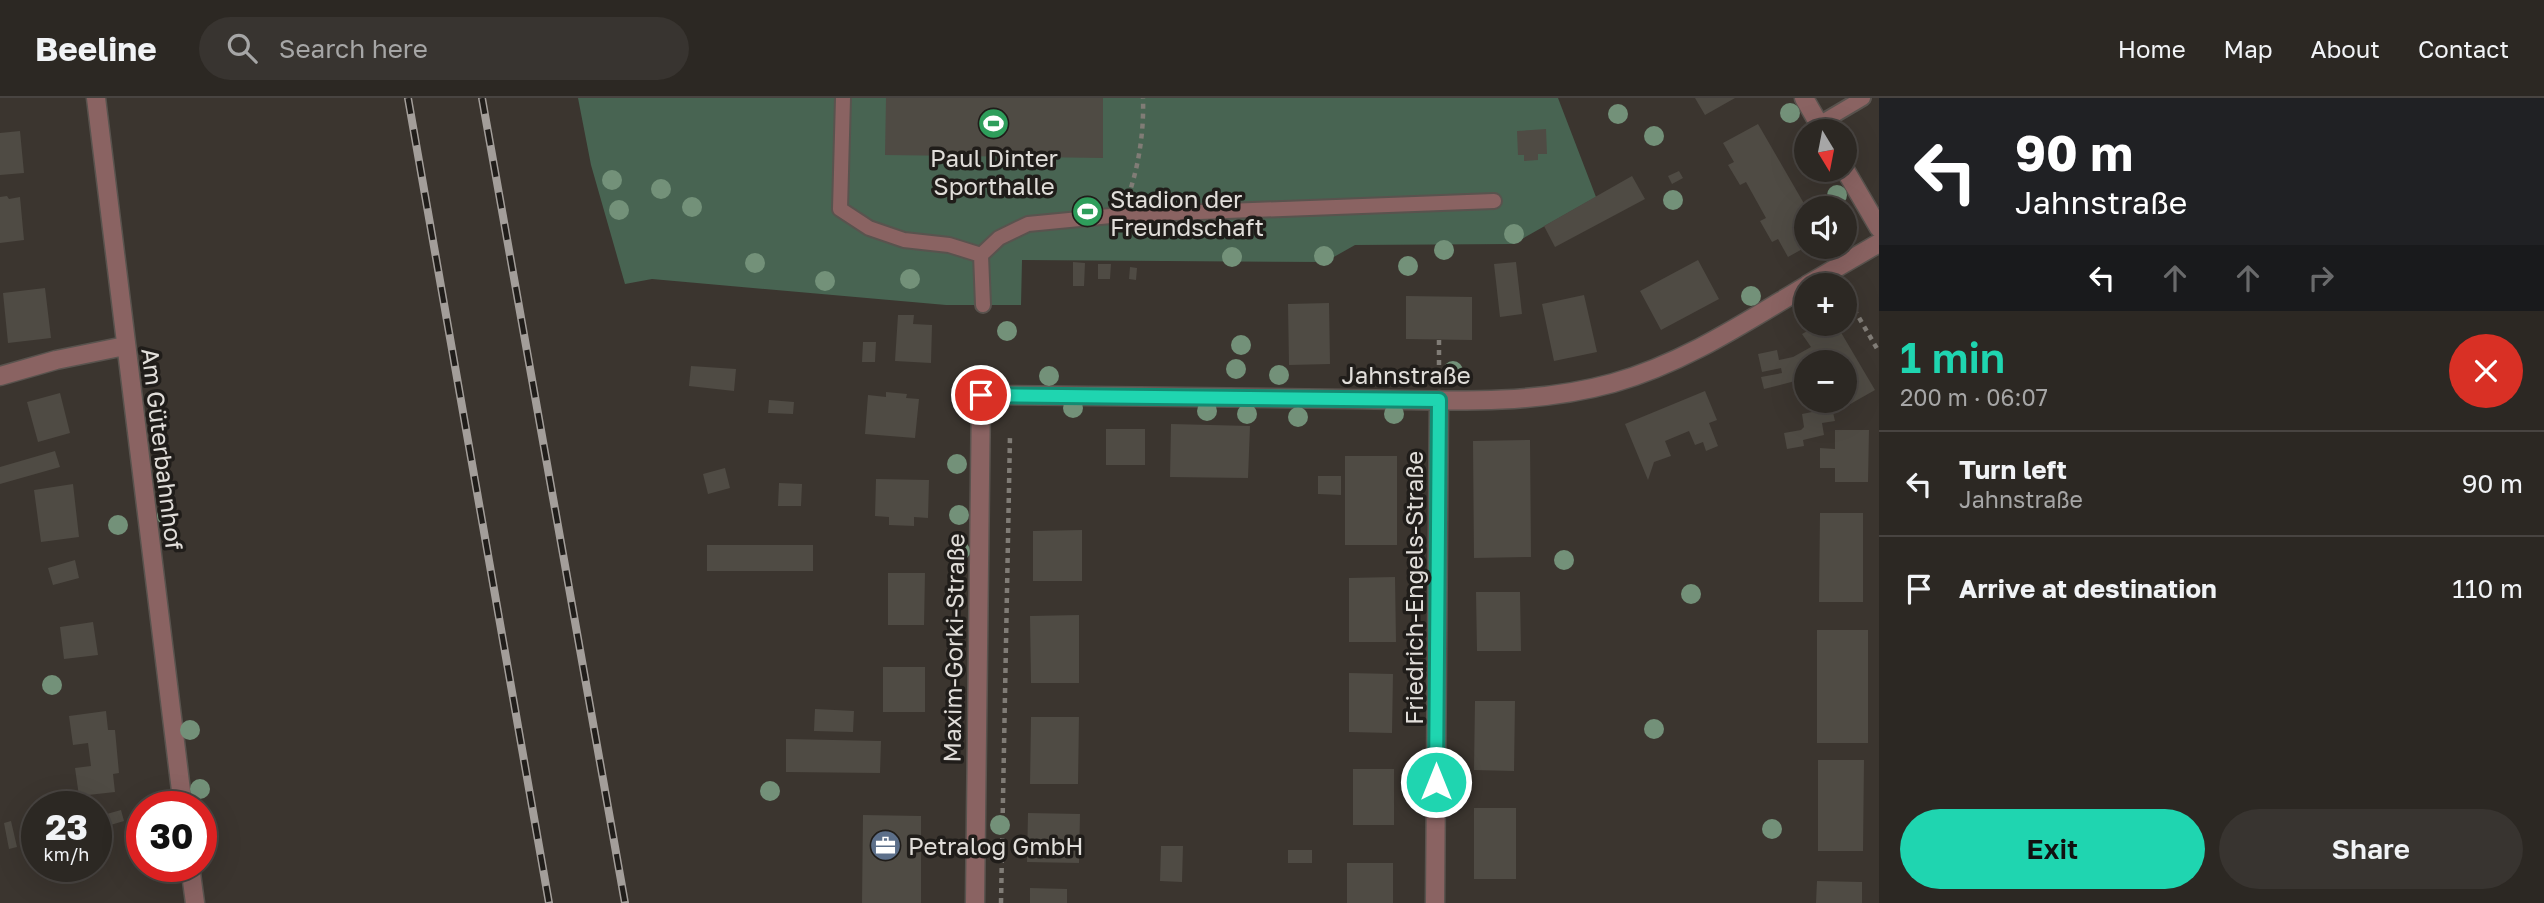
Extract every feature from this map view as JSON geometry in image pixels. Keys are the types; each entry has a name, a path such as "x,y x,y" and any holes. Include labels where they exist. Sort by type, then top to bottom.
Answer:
{"street":[{"name":"Am Güterbahnhof","path":"96,98 181,791"},
{"path":"1804,98 1816,119"},
{"path":"1852,182 1879,228"},
{"name":"Jahnstraße","path":"1829,273 1879,243"},
{"name":"Jahnstraße","path":"981,395 1439,400 1518,399 1568,393 1655,370 1698,350 1794,294"},
{"path":"0,376 67,357 125,346"},
{"name":"Maxim-Gorki-Straße","path":"975,903 981,395"},
{"name":"Friedrich-Engels-Straße","path":"1435,903 1439,400"},
{"path":"192,882 195,903"}],"lane":[{"path":"843,98 840,209 869,228 904,240 949,245 981,255"},
{"path":"1833,119 1863,98"},
{"path":"983,305 981,255 999,238 1028,225 1121,215 1494,201"}],"path":[{"path":"1121,215 1135,177 1143,123 1143,98"},
{"path":"1857,314 1879,352"},
{"path":"1439,340 1439,400"},
{"path":"1001,903 1010,435"}],"green space":[{"name":"Stadion der Freundschaft","path":"578,98 1558,98 1596,197 1513,244 1355,245 1325,262 1022,260 1021,305 946,305 652,279 625,284 591,165"}],"building":[{"name":"Paul Dinter Sporthalle","path":"886,98 1103,98 1103,158 885,155"},
{"path":"1695,98 1735,98 1705,115"},
{"path":"1758,124 1800,196 1794,196 1794,254 1788,257 1778,239 1772,242 1760,221 1766,218 1746,182 1740,185 1728,165 1734,162 1723,143"},
{"path":"1546,129 1547,154 1538,154 1538,160 1524,161 1524,155 1518,155 1517,131"},
{"path":"20,131 24,173 0,175 0,133"},
{"path":"1679,171 1683,178 1672,184 1668,176"},
{"path":"1632,176 1645,199 1555,247 1544,226"},
{"path":"7,196 9,199 20,197 24,240 0,243 0,197"},
{"path":"1698,260 1719,299 1661,330 1640,291"},
{"path":"1073,262 1085,263 1084,286 1073,286"},
{"path":"1516,262 1522,314 1500,317 1494,264"},
{"path":"1098,264 1111,264 1110,279 1098,279"},
{"path":"1130,267 1137,268 1136,280 1129,279"},
{"path":"45,288 51,338 8,343 3,293"},
{"path":"1584,295 1597,352 1554,361 1542,304"},
{"path":"1406,296 1472,297 1472,340 1406,339"},
{"path":"1329,303 1330,364 1289,365 1288,304"},
{"path":"898,315 914,315 913,324 932,325 931,363 895,361"},
{"path":"1803,336 1843,336 1851,350 1806,350 1811,347"},
{"path":"863,342 876,342 875,362 862,362"},
{"path":"1777,350 1779,360 1793,357 1794,381 1764,389 1761,377 1782,373 1781,368 1762,372 1758,354"},
{"path":"1857,360 1875,390 1857,400"},
{"path":"691,366 736,369 734,391 689,386"},
{"path":"1705,391 1717,420 1709,423 1718,446 1706,451 1703,442 1695,445 1689,431 1665,441 1671,456 1654,462 1648,480 1625,424"},
{"path":"886,392 907,394 906,398 919,399 915,438 865,434 868,395 886,397"},
{"path":"60,393 70,433 38,442 27,402"},
{"path":"769,400 794,402 793,414 768,413"},
{"path":"1833,413 1835,421 1822,423 1824,435 1803,440 1804,446 1787,449 1784,433 1804,427 1802,414"},
{"path":"1171,424 1250,426 1248,478 1170,477"},
{"path":"1106,429 1145,429 1145,465 1106,465"},
{"path":"1835,430 1869,430 1868,482 1835,482 1835,468 1820,468 1820,448 1835,449"},
{"path":"1530,440 1531,557 1474,558 1473,441"},
{"path":"55,451 60,467 0,484 0,467"},
{"path":"1345,456 1397,456 1397,545 1345,545"},
{"path":"725,468 730,488 708,494 703,474"},
{"path":"1318,476 1341,476 1341,495 1318,494"},
{"path":"876,479 929,480 928,518 914,517 914,526 889,525 889,517 875,516"},
{"path":"779,483 802,484 801,506 778,506"},
{"path":"73,484 79,537 41,542 34,490"},
{"path":"1820,513 1863,513 1863,602 1819,602"},
{"path":"1082,530 1082,581 1033,581 1033,531"},
{"path":"707,545 813,545 813,571 707,571"},
{"path":"75,560 79,578 53,585 48,568"},
{"path":"888,573 925,573 924,625 888,625"},
{"path":"1395,577 1396,642 1349,642 1349,578"},
{"path":"1476,592 1520,592 1521,651 1477,651"},
{"path":"1079,615 1079,683 1031,683 1030,616"},
{"path":"93,622 98,655 64,659 60,627"},
{"path":"1817,630 1868,630 1868,743 1817,743"},
{"path":"883,667 925,667 925,712 883,712"},
{"path":"1349,673 1393,674 1392,733 1349,732"},
{"path":"1475,701 1515,701 1514,771 1474,770"},
{"path":"815,709 854,711 853,732 814,731"},
{"path":"106,711 108,730 115,730 119,773 113,774 115,792 78,791 75,768 91,766 88,743 73,745 69,716"},
{"path":"1031,717 1079,717 1078,784 1030,784"},
{"path":"786,739 881,741 880,773 786,772"},
{"path":"1818,760 1864,760 1863,851 1818,851"},
{"path":"1353,769 1394,769 1394,825 1353,825"},
{"path":"1474,808 1516,808 1516,879 1474,879"},
{"path":"121,810 124,821 112,825 112,813"},
{"path":"1028,813 1080,814 1079,863 1027,862"},
{"path":"863,815 921,816 921,903 862,903"},
{"path":"11,821 17,847 9,849 4,823"},
{"path":"1161,846 1183,846 1182,882 1160,881"},
{"path":"1288,850 1312,850 1312,863 1288,863"},
{"path":"1347,863 1393,863 1393,903 1347,903"},
{"path":"1817,881 1862,882 1862,903 1816,903"},
{"path":"1030,888 1067,889 1067,903 1030,903"}],"railway":[{"path":"408,98 549,903"},
{"path":"482,98 625,903"}],"place":[{"name":"Paul Dinter Sporthalle","path":"994,123"},
{"name":"Stadion der Freundschaft","path":"1087,212"},
{"name":"Petralog GmbH","path":"885,845"}],"route":[{"path":"981,395 1439,400 1436,782"}]}
